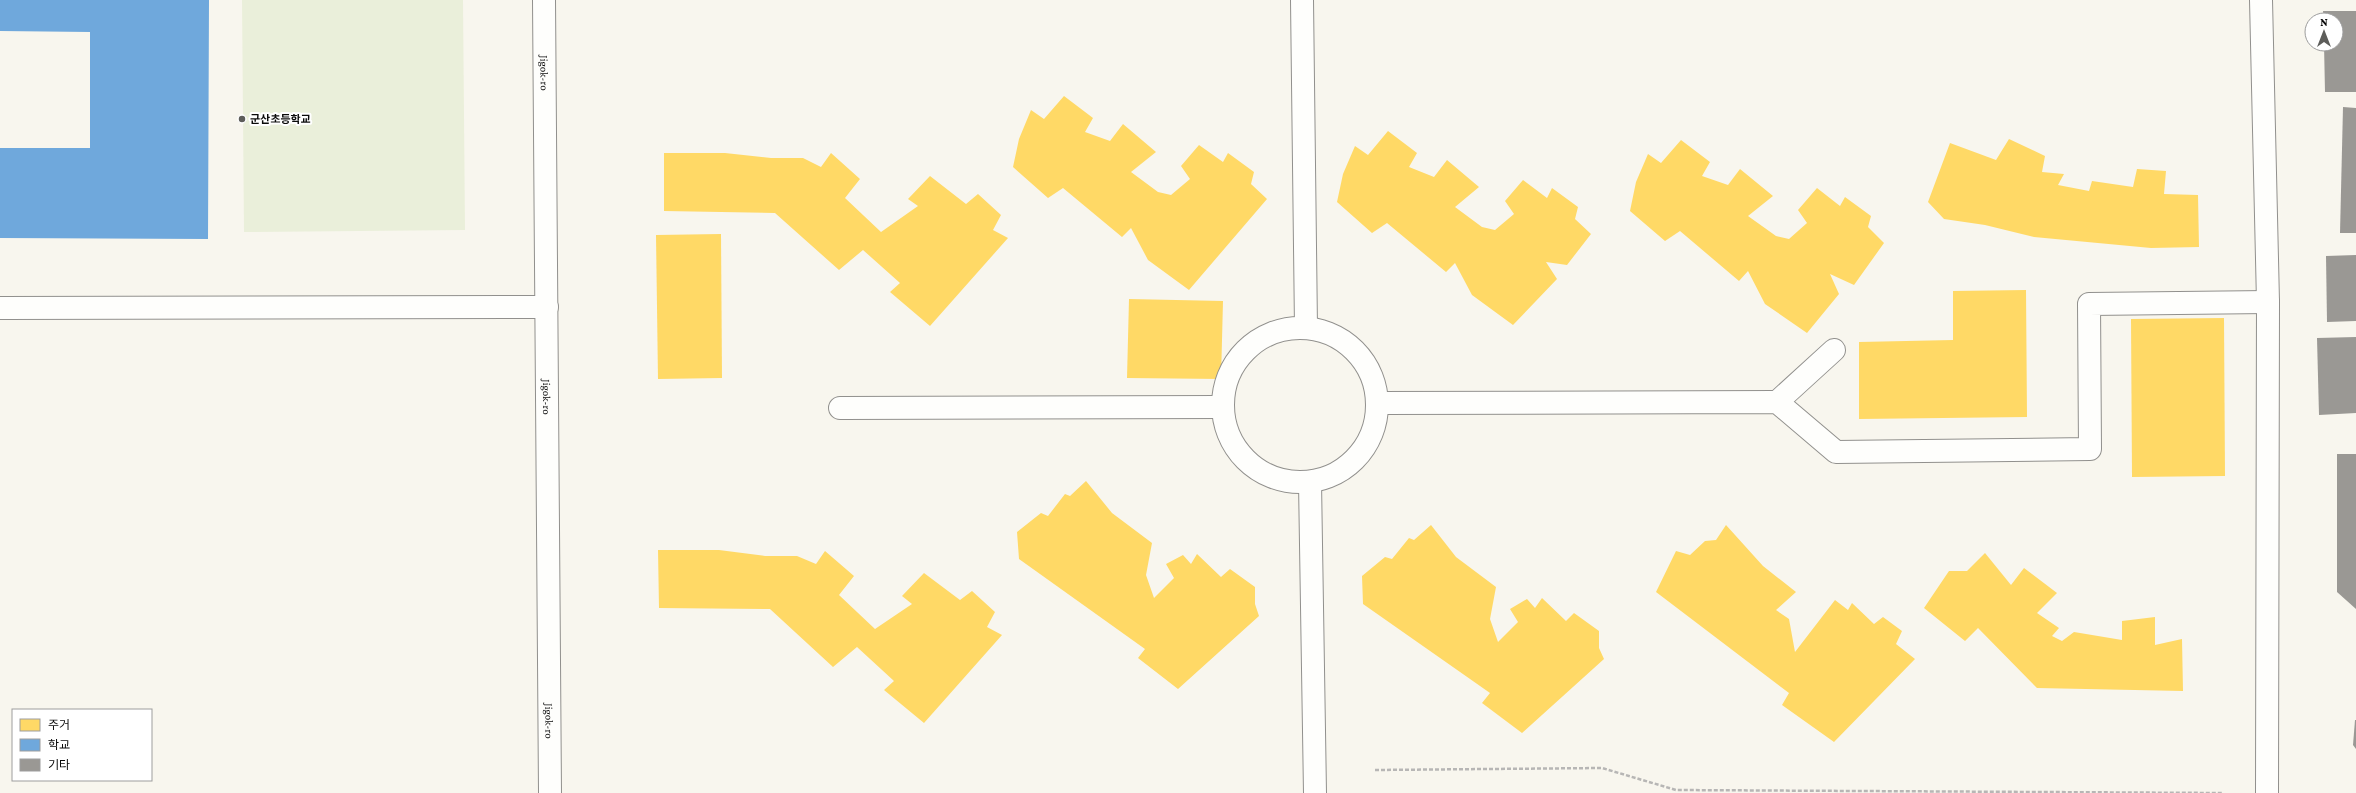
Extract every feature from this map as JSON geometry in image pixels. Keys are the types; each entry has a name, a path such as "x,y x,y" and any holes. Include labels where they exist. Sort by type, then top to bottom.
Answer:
{"street":[{"name":"Jigok-ro","path":"544,0 550,793"},
{"path":"1302,0 1306,328"},
{"path":"2261,0 2268,302 2267,793"},
{"path":"1377,403 1777,402 1836,452 2090,449 2089,304 2268,302"},
{"path":"0,308 547,308"},
{"path":"1306,328 1331,334 1352,348 1368,367 1376,391 1377,403 1377,416 1369,440 1355,460 1334,475 1310,482 1284,481 1260,472 1240,455 1227,432 1222,407 1226,381 1238,359 1257,341 1280,330 1306,328"},
{"path":"1777,402 1834,350"},
{"path":"840,408 1222,407"},
{"path":"1310,482 1315,793"}],"path":[{"path":"1375,770 1602,768 1676,790 2222,793"}],"green space":[{"path":"242,0 463,0 465,230 244,232"}],"building: 주거":[{"path":"1064,96 1093,118 1085,132 1110,141 1123,124 1156,152 1131,172 1158,192 1171,195 1190,179 1181,166 1199,145 1223,162 1228,153 1254,172 1251,184 1267,199 1189,290 1148,260 1131,228 1122,237 1063,188 1048,198 1013,167 1019,139 1031,110 1044,119"},
{"path":"1388,131 1417,153 1409,167 1434,177 1447,160 1479,187 1455,207 1482,227 1495,230 1514,214 1505,201 1523,180 1547,198 1552,188 1578,207 1575,219 1591,234 1567,265 1546,262 1557,279 1513,325 1472,295 1455,263 1446,272 1387,223 1372,233 1337,202 1343,174 1355,146 1368,155"},
{"path":"2009,139 2045,156 2042,172 2064,174 2058,185 2089,191 2092,181 2133,187 2137,169 2166,171 2164,194 2198,195 2199,247 2151,248 2034,237 1985,225 1944,219 1928,202 1950,143 1996,160"},
{"path":"1681,140 1710,162 1702,176 1728,185 1740,169 1773,196 1748,216 1776,236 1789,239 1807,223 1798,210 1817,188 1840,206 1845,197 1871,216 1868,227 1884,243 1854,285 1830,274 1839,294 1807,333 1765,304 1748,271 1739,281 1680,231 1665,241 1630,211 1636,182 1648,154 1661,163"},
{"path":"664,153 725,153 771,158 803,158 821,167 831,153 860,179 845,198 881,232 918,206 908,199 930,176 966,204 978,194 1001,215 993,230 1008,238 930,326 890,292 900,283 863,250 839,270 775,213 664,211"},
{"path":"721,234 722,378 658,379 656,235"},
{"path":"2026,290 2027,417 1859,419 1859,342 1953,340 1953,291"},
{"path":"1129,299 1223,301 1221,379 1127,378"},
{"path":"2224,318 2225,476 2132,477 2131,319"},
{"path":"1086,481 1112,513 1152,543 1146,575 1154,598 1174,578 1166,564 1183,555 1191,564 1197,554 1221,577 1230,569 1255,587 1255,604 1259,616 1178,689 1138,658 1145,649 1019,559 1017,532 1041,513 1048,516 1065,494 1070,496"},
{"path":"1431,525 1456,557 1496,587 1490,619 1498,642 1518,622 1510,609 1527,599 1535,608 1542,598 1566,621 1574,613 1599,631 1599,648 1604,659 1522,733 1482,703 1490,693 1363,604 1362,576 1385,557 1392,559 1409,538 1414,540"},
{"path":"1726,525 1763,566 1796,592 1776,610 1789,619 1795,652 1835,600 1848,610 1852,603 1874,624 1883,617 1902,631 1896,644 1915,659 1834,742 1782,705 1789,693 1656,592 1676,551 1690,555 1705,541 1716,540"},
{"path":"658,550 719,550 765,556 797,556 816,564 825,551 854,576 839,595 875,629 912,604 902,596 924,573 960,600 972,591 995,612 987,627 1002,635 924,723 884,690 894,681 857,647 833,667 770,609 659,608"},
{"path":"1985,553 2011,585 2024,568 2057,593 2037,613 2059,628 2052,636 2062,641 2074,632 2122,640 2122,621 2155,617 2155,645 2182,639 2183,691 2037,688 1978,628 1965,641 1924,608 1949,571 1967,571"}],"building: 학교":[{"path":"0,0 209,0 208,239 0,238 0,148 90,148 90,32 0,31"}],"building: 기타":[{"path":"2356,11 2356,92 2325,92 2324,52 2344,52 2344,12 2323,12"},
{"path":"2343,107 2356,108 2356,233 2340,233"},
{"path":"2356,255 2356,321 2327,322 2326,256"},
{"path":"2356,337 2356,413 2319,415 2317,338"},
{"path":"2337,454 2356,454 2356,609 2337,592"},
{"path":"2356,720 2356,749 2353,745"}],"place":[{"name":"군산초등학교","path":"242,119"}]}
